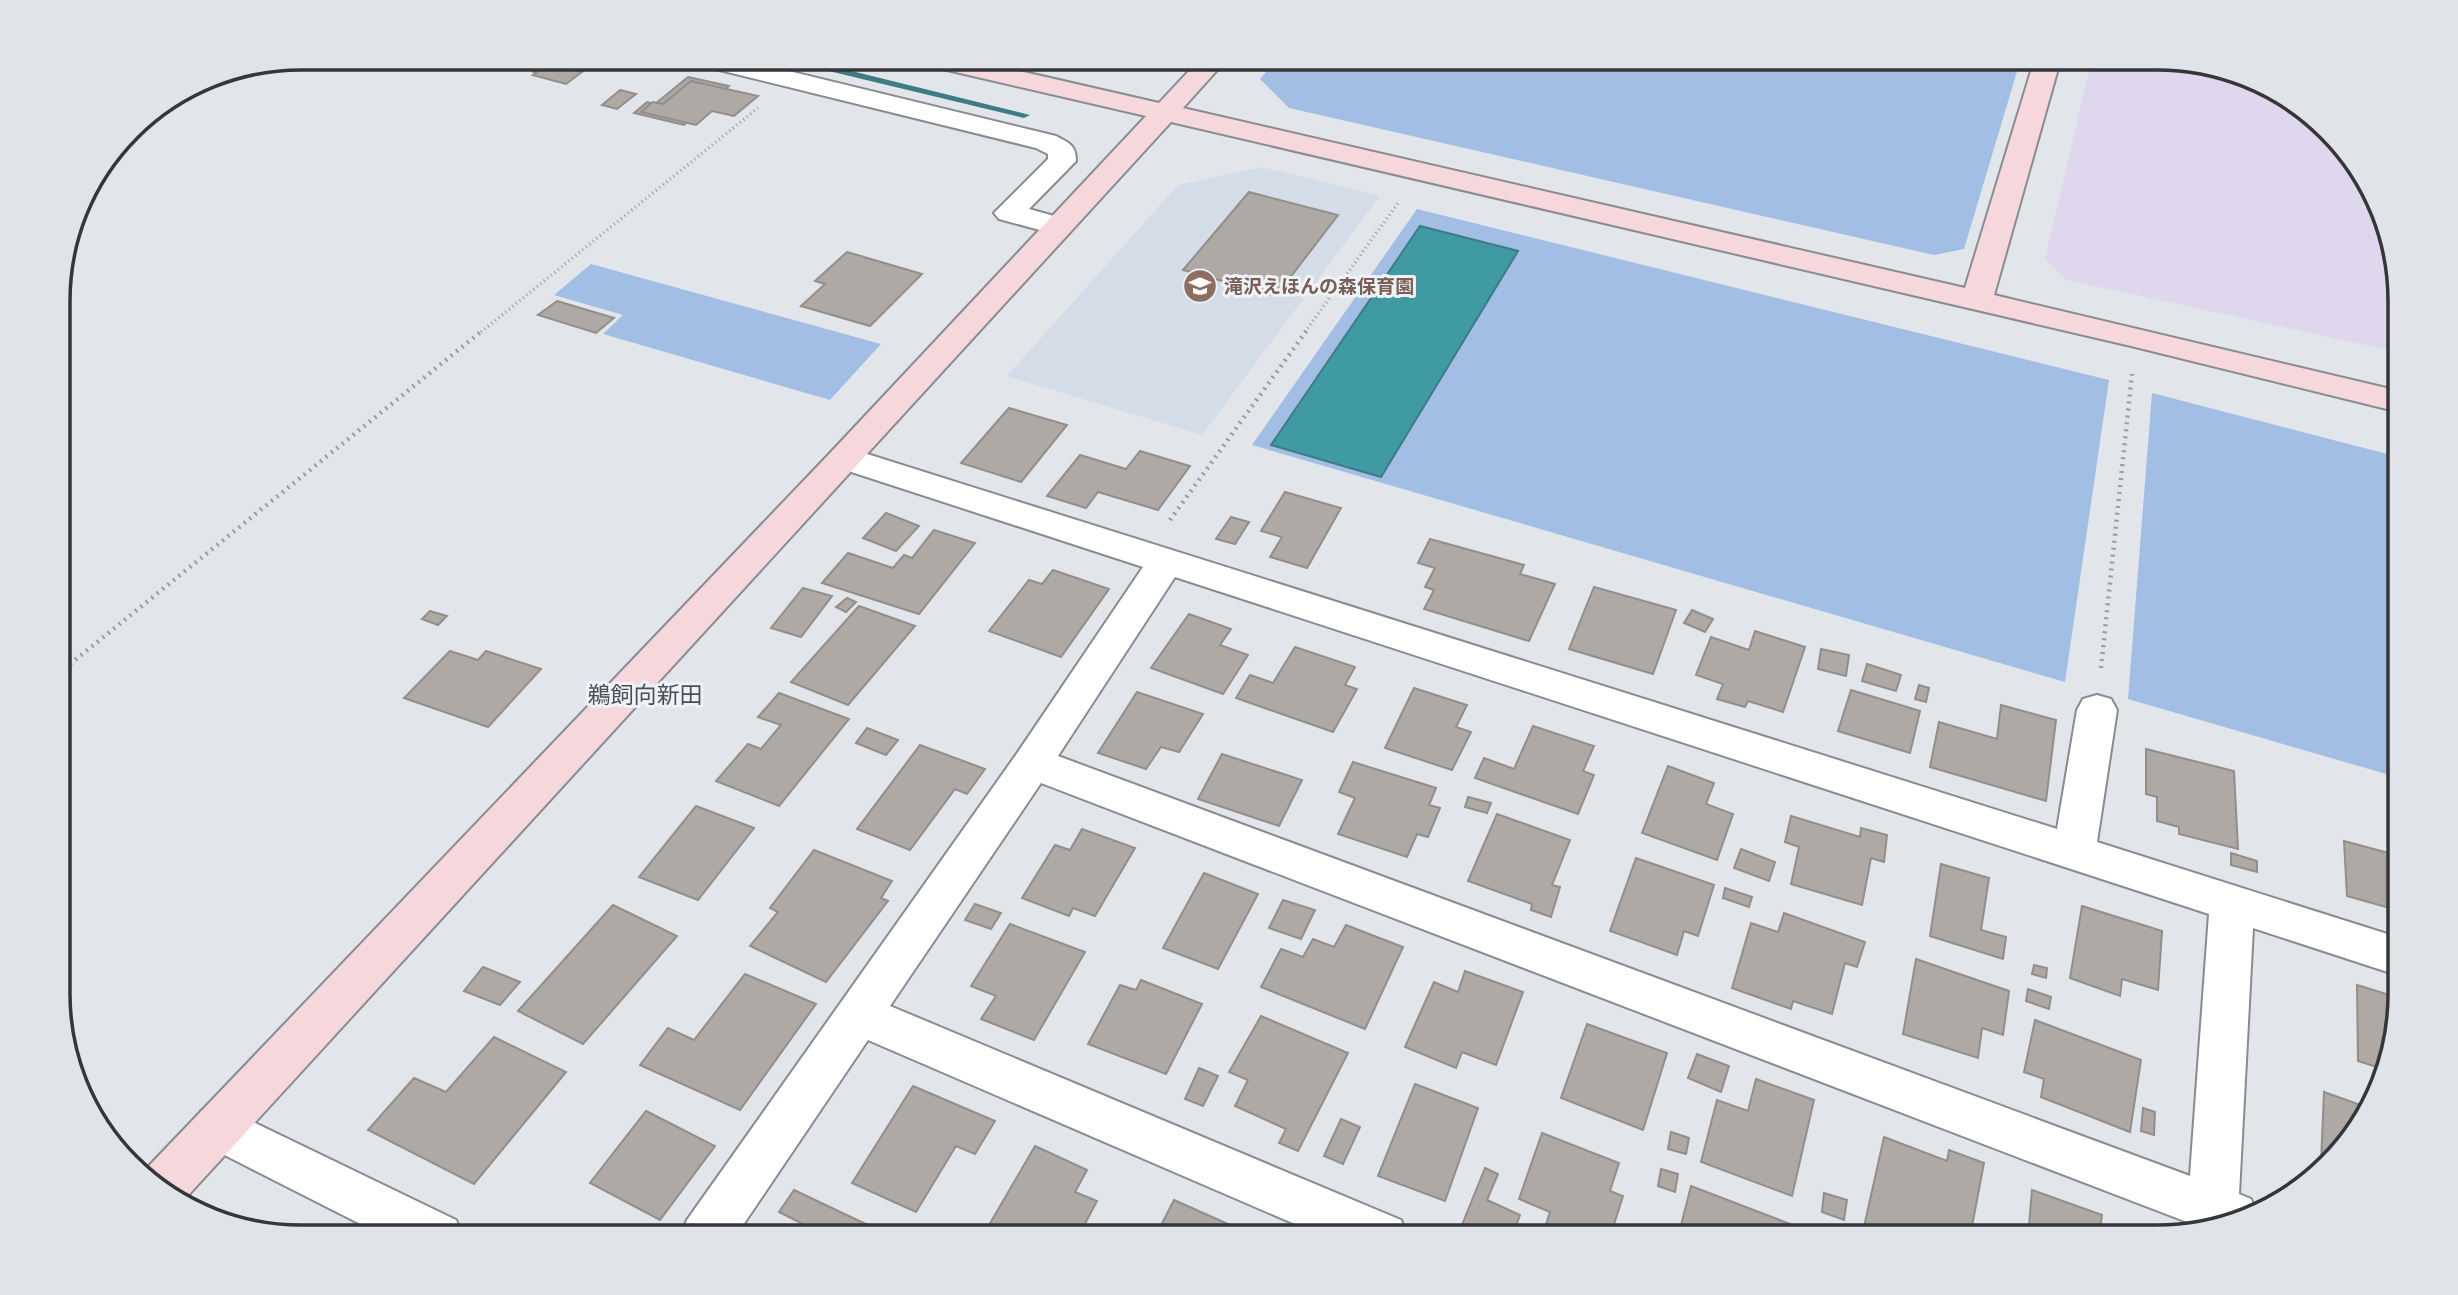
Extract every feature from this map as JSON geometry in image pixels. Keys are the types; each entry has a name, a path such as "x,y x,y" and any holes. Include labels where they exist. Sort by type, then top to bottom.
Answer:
{"street":[{"path":"755,70 1046,142 1062,150 1062,161 1009,213 1058,226"},
{"path":"982,70 1977,300 2388,398"},
{"path":"168,1182 1204,70"},
{"path":"1977,300 2044,70"},
{"path":"845,458 2388,953"},
{"path":"713,1225 1032,763 1155,559"},
{"path":"2074,853 2097,710"},
{"path":"1032,763 2219,1216 2232,904"},
{"path":"858,1014 1355,1225"},
{"path":"218,1127 414,1225"}],"path":[{"path":"70,664 794,79"},
{"path":"1155,559 1406,192"},
{"path":"2097,710 2132,366"}],"shaded area":[{"path":"1268,70 2017,70 1964,249 1934,255 1289,108 1260,79"},
{"path":"2089,70 2157,70 2202,74 2231,82 2285,109 2309,127 2331,149 2349,173 2364,199 2380,241 2386,271 2388,350 2067,280 2045,259"},
{"name":"滝沢えほんの森保育園","path":"1262,167 1380,196 1202,435 1007,376 1178,185"},
{"path":"1417,209 2109,380 2065,682 1252,445"},
{"path":"1420,226 1518,251 1381,477 1271,445"},
{"path":"591,264 881,344 830,400 603,334 623,315 554,295"},
{"path":"2152,393 2388,454 2388,775 2128,699"}],"building":[{"path":"537,70 579,70 567,80 534,72"},
{"path":"541,70 582,72 566,84 533,75"},
{"path":"688,77 729,86 684,125 634,113 647,102 655,104"},
{"path":"691,81 758,96 734,116 712,111 696,125 641,112 653,102 663,104"},
{"path":"620,90 636,94 617,109 602,105"},
{"name":"滝沢えほんの森保育園","path":"1249,192 1338,215 1276,296 1183,270"},
{"path":"847,252 922,274 870,326 801,306 825,284 815,281"},
{"path":"557,301 614,318 596,333 538,315"},
{"path":"1009,408 1067,425 1021,482 961,463"},
{"path":"1140,451 1190,466 1158,510 1098,492 1086,508 1047,496 1080,455 1126,469"},
{"path":"1285,492 1341,508 1307,568 1270,557 1282,537 1261,531"},
{"path":"886,513 919,526 896,551 863,538"},
{"path":"1231,517 1249,522 1235,544 1216,539"},
{"path":"934,530 975,543 919,614 822,583 848,553 893,568 904,555 912,558"},
{"path":"1430,539 1524,565 1520,574 1555,584 1529,641 1424,609 1434,590 1425,587 1435,568 1418,563"},
{"path":"1053,570 1109,589 1061,657 989,631 1029,580 1042,584"},
{"path":"1594,587 1676,610 1653,674 1569,649"},
{"path":"803,588 832,596 801,637 771,628"},
{"path":"847,598 856,602 846,612 836,607"},
{"path":"859,606 915,626 848,705 791,682"},
{"path":"1692,610 1713,619 1705,632 1684,623"},
{"path":"430,611 447,616 438,625 422,619"},
{"path":"1189,614 1231,629 1220,645 1248,655 1223,694 1151,668"},
{"path":"1755,631 1805,647 1783,712 1748,701 1745,707 1717,699 1723,684 1696,675 1711,637 1749,650"},
{"path":"1295,647 1355,667 1345,685 1357,689 1333,732 1236,698 1250,675 1273,683"},
{"path":"1821,649 1849,655 1846,676 1818,669"},
{"path":"450,651 478,660 486,651 541,669 488,727 404,698"},
{"path":"1867,664 1901,675 1896,691 1862,681"},
{"path":"1919,685 1929,688 1926,702 1915,699"},
{"path":"1414,688 1467,705 1456,727 1471,732 1452,770 1385,748"},
{"path":"1851,690 1920,711 1910,753 1838,731"},
{"path":"1137,692 1203,714 1179,752 1161,747 1146,769 1098,753"},
{"path":"779,693 849,719 779,806 716,781 748,744 761,749 781,725 758,717"},
{"path":"2001,705 2056,720 2046,801 1930,767 1939,722 1997,739"},
{"path":"1533,726 1594,746 1583,771 1594,775 1578,814 1475,778 1484,758 1514,769"},
{"path":"867,728 898,740 886,755 856,743"},
{"path":"920,745 985,769 967,794 955,789 910,850 857,829"},
{"path":"2146,749 2234,771 2238,849 2179,834 2179,827 2157,821 2157,797 2146,794"},
{"path":"1222,754 1302,780 1279,826 1198,799"},
{"path":"1353,762 1436,788 1429,805 1440,808 1428,837 1417,834 1407,857 1338,834 1355,798 1339,792"},
{"path":"1668,766 1714,783 1706,804 1733,814 1717,860 1642,833"},
{"path":"1468,797 1491,803 1487,813 1465,807"},
{"path":"696,806 754,828 698,900 639,877"},
{"path":"1497,814 1570,840 1552,885 1560,887 1551,917 1531,910 1532,904 1468,881"},
{"path":"1791,816 1860,837 1861,828 1887,835 1884,862 1871,858 1862,905 1791,884 1799,847 1785,842"},
{"path":"1082,829 1135,848 1095,916 1073,908 1069,916 1022,898 1055,845 1070,850"},
{"path":"2344,841 2388,853 2388,908 2347,896"},
{"path":"1741,849 1775,862 1769,881 1734,868"},
{"path":"814,850 892,881 881,898 888,901 826,982 750,946 778,912 770,908"},
{"path":"2231,853 2257,861 2257,872 2231,865"},
{"path":"1636,858 1714,885 1698,936 1684,931 1677,955 1610,931"},
{"path":"1941,864 1989,878 1981,930 2006,937 2003,959 1930,936"},
{"path":"1204,873 1258,894 1218,969 1163,948"},
{"path":"1725,888 1752,897 1749,907 1723,898"},
{"path":"1283,900 1315,910 1301,939 1269,928"},
{"path":"975,904 1001,913 991,929 965,920"},
{"path":"613,905 677,936 583,1044 518,1011"},
{"path":"2082,906 2162,931 2158,990 2122,979 2120,996 2070,978"},
{"path":"1784,913 1865,942 1857,967 1845,963 1832,1014 1793,1001 1791,1009 1732,988 1751,923 1778,932"},
{"path":"1010,924 1085,952 1034,1040 981,1019 996,996 971,986"},
{"path":"1346,925 1403,947 1365,1029 1261,987 1281,949 1303,957 1313,939 1334,947"},
{"path":"1916,959 2009,991 2003,1035 1982,1028 1978,1058 1903,1034"},
{"path":"2034,965 2047,968 2046,978 2032,974"},
{"path":"483,967 520,982 500,1005 464,991"},
{"path":"1465,971 1523,992 1496,1065 1462,1052 1456,1068 1405,1047 1434,982 1458,992"},
{"path":"745,974 816,1004 740,1110 640,1065 668,1028 694,1040"},
{"path":"1141,980 1202,1004 1166,1074 1088,1044 1120,985 1136,990"},
{"path":"2357,985 2388,995 2386,1024 2376,1067 2358,1061"},
{"path":"2028,989 2051,997 2049,1009 2026,1001"},
{"path":"1261,1016 1348,1053 1298,1151 1279,1143 1286,1129 1235,1106 1248,1080 1229,1072"},
{"path":"2035,1020 2141,1060 2130,1132 2041,1097 2044,1079 2024,1072"},
{"path":"1587,1024 1667,1053 1643,1130 1561,1098"},
{"path":"494,1037 566,1072 474,1184 368,1130 414,1078 446,1092"},
{"path":"1697,1054 1729,1066 1721,1092 1688,1078"},
{"path":"1199,1068 1218,1076 1203,1106 1185,1099"},
{"path":"1756,1079 1814,1100 1792,1196 1701,1162 1717,1100 1748,1111"},
{"path":"1415,1084 1478,1108 1445,1201 1378,1176"},
{"path":"913,1086 995,1121 975,1154 956,1146 916,1212 852,1183"},
{"path":"2324,1092 2359,1104 2349,1122 2321,1156"},
{"path":"2143,1108 2155,1112 2154,1135 2141,1131"},
{"path":"646,1111 715,1146 660,1220 590,1183"},
{"path":"1341,1119 1360,1127 1343,1164 1324,1156"},
{"path":"1671,1132 1689,1138 1686,1154 1668,1149"},
{"path":"1542,1133 1619,1163 1610,1191 1623,1196 1614,1225 1546,1225 1550,1212 1519,1199"},
{"path":"1884,1137 1947,1161 1949,1150 1984,1163 1972,1225 1864,1225"},
{"path":"1035,1146 1087,1170 1075,1192 1097,1201 1084,1225 989,1225"},
{"path":"1485,1168 1498,1174 1487,1200 1520,1215 1516,1225 1462,1225"},
{"path":"1661,1169 1678,1174 1675,1192 1658,1186"},
{"path":"1691,1186 1790,1224 1790,1225 1681,1225"},
{"path":"794,1190 868,1225 805,1225 779,1212"},
{"path":"2032,1190 2102,1215 2101,1225 2029,1225"},
{"path":"1824,1193 1847,1200 1844,1220 1822,1212"},
{"path":"1174,1200 1230,1225 1161,1225"}],"waterway":[{"path":"837,70 1024,115"}],"place":[{"name":"滝沢えほんの森保育園","path":"1200,286"}],"district":[{"name":"鵜飼向新田","path":"645,694"}]}
